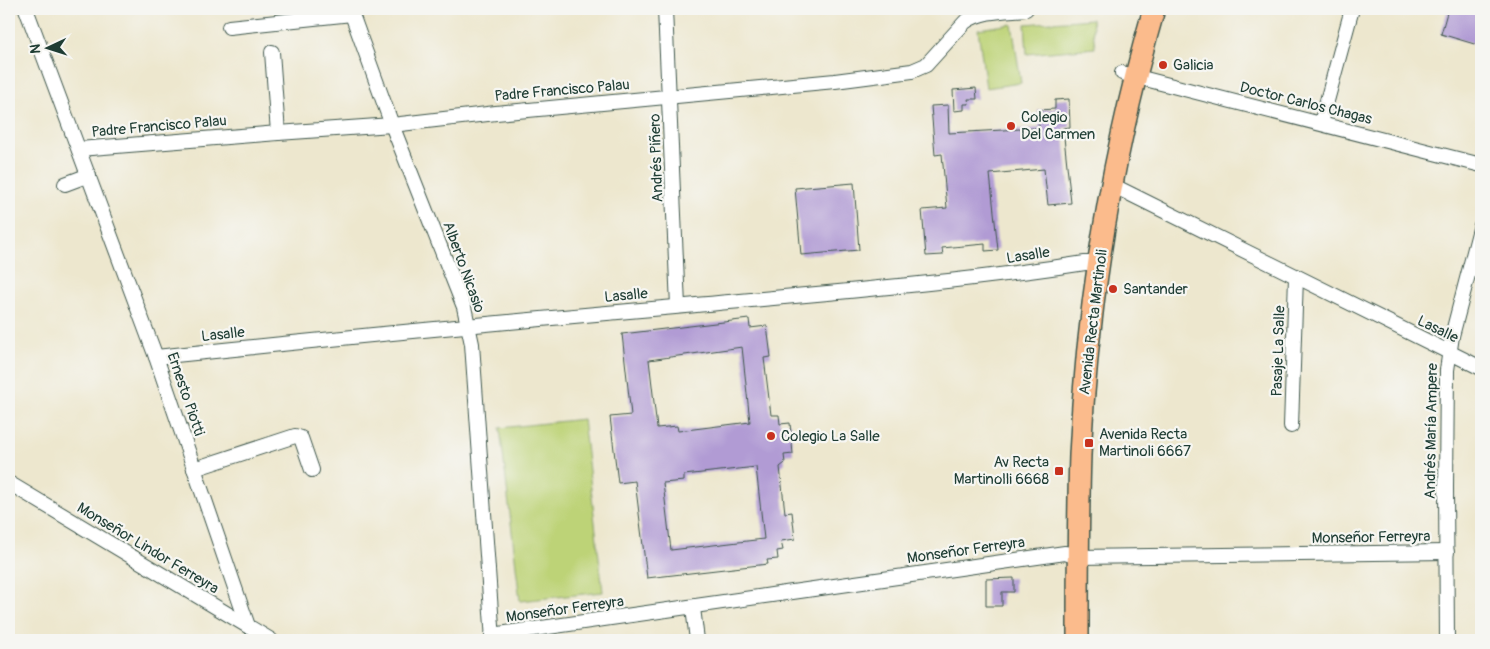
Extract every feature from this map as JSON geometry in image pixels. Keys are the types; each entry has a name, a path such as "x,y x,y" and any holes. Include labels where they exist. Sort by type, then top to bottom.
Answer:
{"main road":[{"name":"Avenida Recta Martinoli","path":"1078,640 1072,555 1069,425 1075,353 1092,263 1112,185 1140,9"},
{"name":"Avenida Recta Martinoli","path":"1092,263 1099,177 1128,75 1154,9"},
{"name":"Avenida Recta Martinoli","path":"1064,640 1072,555"}],"street":[{"path":"26,9 79,149"},
{"name":"Andrés Piñero","path":"665,9 678,306"},
{"name":"Padre Francisco Palau","path":"79,149 278,132 392,125 496,113 834,81 912,71 926,65 965,22 972,17 1026,9"},
{"path":"1321,124 1352,9"},
{"path":"229,27 351,11"},
{"name":"Alberto Nicasio","path":"351,11 392,125 464,307 472,344 492,638"},
{"path":"272,52 278,132"},
{"name":"Doctor Carlos Chagas","path":"1128,75 1481,165"},
{"name":"Ernesto Piotti","path":"79,149 156,357 248,626"},
{"path":"65,184 89,175"},
{"name":"Lasalle","path":"1112,185 1481,368"},
{"name":"Andrés María Ampere","path":"1447,640 1447,370 1449,352 1481,225"},
{"name":"Lasalle","path":"156,357 796,296 1005,275 1092,263"},
{"name":"Pasaje La Salle","path":"1291,426 1296,277"},
{"path":"194,469 295,436 301,438 312,470"},
{"name":"Monseñor Lindor Ferreyra","path":"9,483 271,640"},
{"name":"Monseñor Ferreyra","path":"492,638 925,572 1072,555 1447,552"},
{"path":"693,608 697,640"}],"green space":[{"path":"1092,19 1095,48 1027,54 1025,24"},
{"path":"1012,24 1021,83 986,88 978,29"},
{"path":"583,419 603,592 520,601 500,428"}],"building":[{"path":"1448,9 1481,9 1481,46 1441,34"},
{"path":"976,88 977,99 968,99 969,104 964,104 964,110 954,111 953,90"},
{"path":"1069,99 1070,127 1063,128 1071,203 1048,205 1044,169 990,174 998,250 985,251 985,244 942,248 943,255 926,256 922,210 947,208 942,154 935,155 931,106 948,105 949,133 1039,128 1038,110 1055,109 1055,100"},
{"path":"854,183 859,250 801,255 795,188"},
{"name":"Colegio La Salle","path":"749,319 750,328 767,326 771,357 764,358 771,415 779,415 780,424 790,423 793,454 784,455 785,463 780,467 785,513 792,512 795,539 781,541 783,550 777,551 778,559 767,560 768,564 647,578 635,481 618,483 610,417 631,415 622,334","holes":["742,347 750,422 678,431 677,426 657,428 649,360","756,467 764,539 671,550 663,483 684,481 684,475"]},
{"path":"1014,578 1014,592 1002,592 1002,606 986,606 986,579"}],"place":[{"name":"Galicia","path":"1163,65"},
{"name":"Colegio Del Carmen","path":"1011,126"},
{"name":"Santander","path":"1113,289"},
{"name":"Colegio La Salle","path":"771,436"},
{"name":"Avenida Recta Martinoli 6667","path":"1089,443"},
{"name":"Av Recta Martinolli 6668","path":"1059,471"}]}
